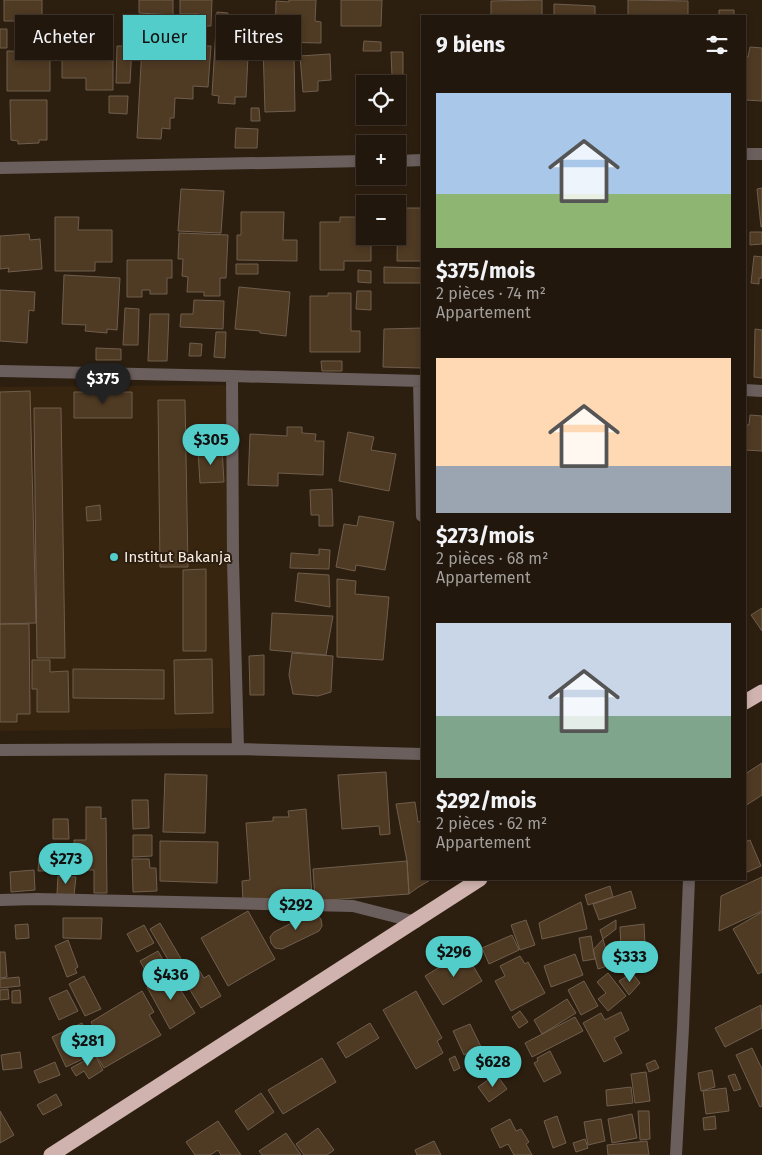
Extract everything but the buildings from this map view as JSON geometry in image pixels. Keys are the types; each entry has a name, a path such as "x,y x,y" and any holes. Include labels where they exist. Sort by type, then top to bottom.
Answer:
{"highway":[{"path":"746,701 762,692"},
{"path":"51,1155 416,922 479,880"}],"street":[{"path":"746,154 762,154"},
{"path":"406,161 421,160"},
{"path":"0,168 356,161"},
{"path":"0,372 421,381"},
{"path":"232,376 233,561 238,749"},
{"path":"746,390 762,391"},
{"path":"0,750 238,749 421,754"},
{"path":"676,1155 684,1028 689,880"},
{"path":"0,900 47,899 353,906 416,922"}],"shaded area":[{"name":"Institut Bakanja","path":"226,385 230,728 0,731 0,387"}],"place":[{"name":"Institut Bakanja","path":"114,557"}]}
